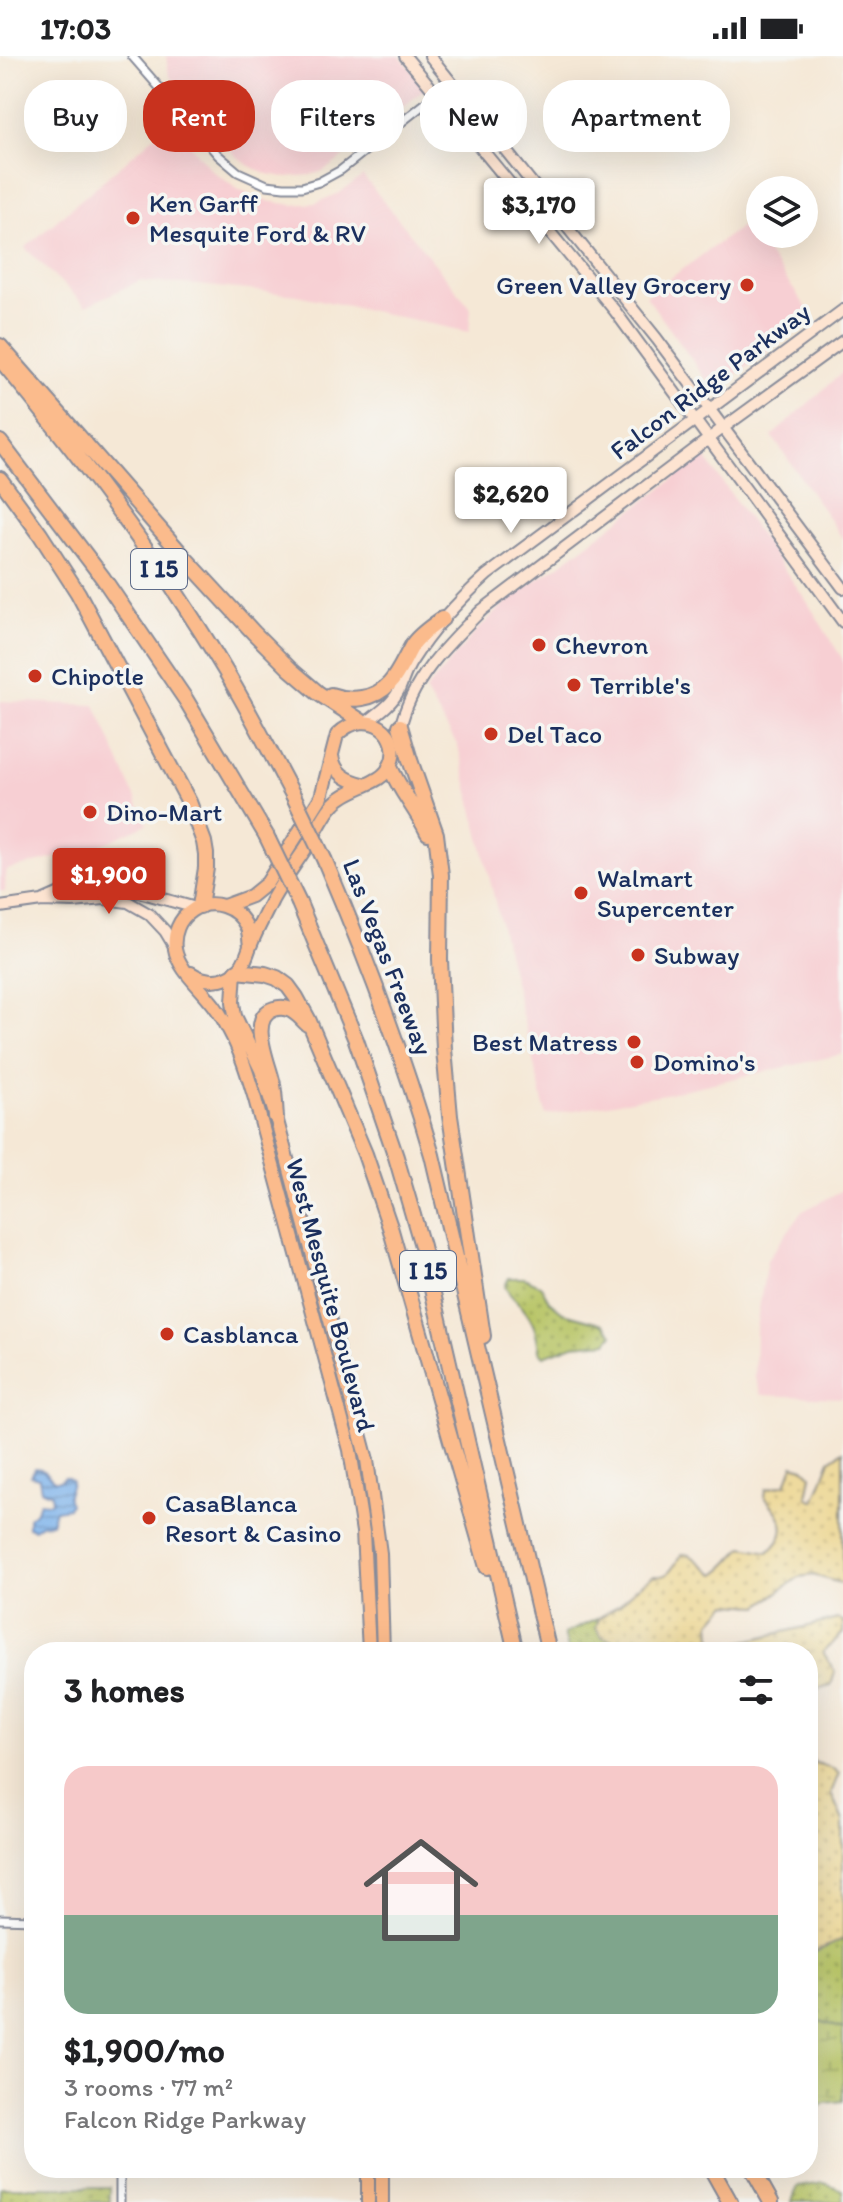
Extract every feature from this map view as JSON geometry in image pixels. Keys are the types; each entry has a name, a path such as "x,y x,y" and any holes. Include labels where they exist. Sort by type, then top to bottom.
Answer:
{"highway":[{"path":"0,346 184,557 290,669 318,693 364,721"},
{"name":"Las Vegas Freeway","path":"0,359 60,431 150,554 226,672 325,861 359,942 414,1094 432,1155 547,1642"},
{"name":"I 15","path":"0,442 103,578 178,688 266,835 299,903 356,1040 418,1231 512,1642"},
{"path":"0,479 78,593 189,802 204,842 208,906"},
{"path":"290,669 338,698 347,700 372,696 385,689 397,676 415,642 442,619"},
{"path":"400,726 436,834 441,875 440,959 450,1116 497,1436"},
{"path":"391,763 399,787 437,847"},
{"path":"236,971 277,978 296,997 365,1154 390,1227 511,1642"},
{"path":"276,1117 273,1084 260,1031 262,1020 267,1013 282,1008 299,1014 310,1026"},
{"path":"717,2178 730,2202"},
{"path":"758,2178 771,2202"}],"main road":[{"path":"405,56 424,80"},
{"path":"430,56 449,80"},
{"path":"483,152 600,293 843,622"},
{"path":"507,152 635,311 843,588"},
{"path":"600,293 626,313 635,311"},
{"name":"Falcon Ridge Parkway","path":"208,906 239,902 267,883 321,797 337,735 344,728 386,708 397,694 410,664 442,619 463,596 517,551 843,310"},
{"name":"Falcon Ridge Parkway","path":"391,763 405,707 420,678 482,610 843,341"},
{"path":"0,907 42,901 104,899 128,902 149,914 165,931 186,969 205,979 220,979 236,971 246,960 274,897 330,808 346,793 377,780 391,763 391,742 386,733 364,721"},
{"path":"332,753 333,763 343,777 364,785"},
{"path":"42,901 69,889 121,887 239,915 248,929 250,946"},
{"path":"175,949 175,937 186,915 208,906"},
{"name":"West Mesquite Boulevard","path":"186,969 212,1002 241,1055 343,1420 357,1483 363,1532 369,1642"},
{"name":"West Mesquite Boulevard","path":"236,971 235,1016 261,1070 276,1117 367,1460 380,1553 383,1642"},
{"path":"368,2178 368,2202"},
{"path":"382,2178 382,2202"}],"street":[{"path":"132,56 218,155 249,179 267,185 302,187 319,182 341,170 420,108"},
{"path":"0,1919 24,1920"},
{"path":"120,2178 120,2202"}],"shaded area":[{"path":"166,56 400,56 420,81 420,93 404,106 404,80 271,80 271,152 349,152 323,171 284,177 263,173 233,152 255,152 255,80 173,80 169,75"},
{"path":"143,146 143,152 196,152 211,170 239,190 261,200 293,205 316,203 339,193 363,176 471,308 469,332 297,295 198,285 139,281 86,306 25,248"},
{"path":"746,223 746,248 764,248 814,318 719,386 716,381 707,381 646,296"},
{"path":"843,372 843,539 772,436"},
{"path":"704,456 808,603 843,660 843,1054 665,1094 546,1115 458,746 425,691 479,628 516,593 557,567"},
{"path":"0,701 95,705 147,824 92,849 6,870 5,891 0,891"},
{"path":"843,1190 843,1398 761,1395 755,1378 756,1328 767,1260 803,1211"}],"green space":[{"path":"509,1278 524,1278 540,1285 549,1301 564,1313 604,1324 613,1334 607,1342 573,1345 544,1356 539,1351 529,1317 506,1289"},
{"path":"599,1618 596,1628 623,1642 566,1642 564,1634"},
{"path":"843,1939 843,2029 818,2020 818,1950"},
{"path":"818,2020 843,2029 843,2101 825,2103 818,2108"},
{"path":"824,2183 843,2190 843,2202 792,2202 797,2187"},
{"path":"0,2187 110,2187 110,2202 0,2202"}],"sand":[{"path":"843,1451 843,1584 813,1575 799,1577 759,1606 727,1604 711,1622 712,1639 718,1642 618,1642 602,1637 596,1628 599,1618 653,1576 668,1573 682,1554 690,1555 715,1574 744,1547 768,1552 781,1538 783,1531 780,1517 765,1497 766,1489 786,1484 793,1465 804,1468 811,1475 807,1497 814,1501 830,1460"},
{"path":"838,1619 843,1621 843,1633 823,1652 835,1672 831,1685 818,1688 818,1642 742,1642"},
{"path":"818,1764 839,1773 831,1793 843,1821 843,1939 818,1950"}],"water":[{"path":"35,1468 41,1469 54,1481 65,1477 72,1482 68,1508 55,1510 51,1523 34,1529 28,1527 28,1518 35,1513 40,1502 52,1501 51,1493 41,1490 39,1478 31,1476"}],"place":[{"name":"Ken Garff Mesquite Ford & RV","path":"133,218"},
{"name":"Green Valley Grocery","path":"747,285"},
{"name":"Chevron","path":"539,645"},
{"name":"Chipotle","path":"35,676"},
{"name":"Terrible's","path":"574,685"},
{"name":"Del Taco","path":"491,734"},
{"name":"Dino-Mart","path":"90,812"},
{"name":"Walmart Supercenter","path":"581,893"},
{"name":"Subway","path":"638,955"},
{"name":"Best Matress","path":"634,1042"},
{"name":"Domino's","path":"637,1062"},
{"name":"Casblanca","path":"167,1334"},
{"name":"CasaBlanca Resort & Casino","path":"149,1518"}]}
